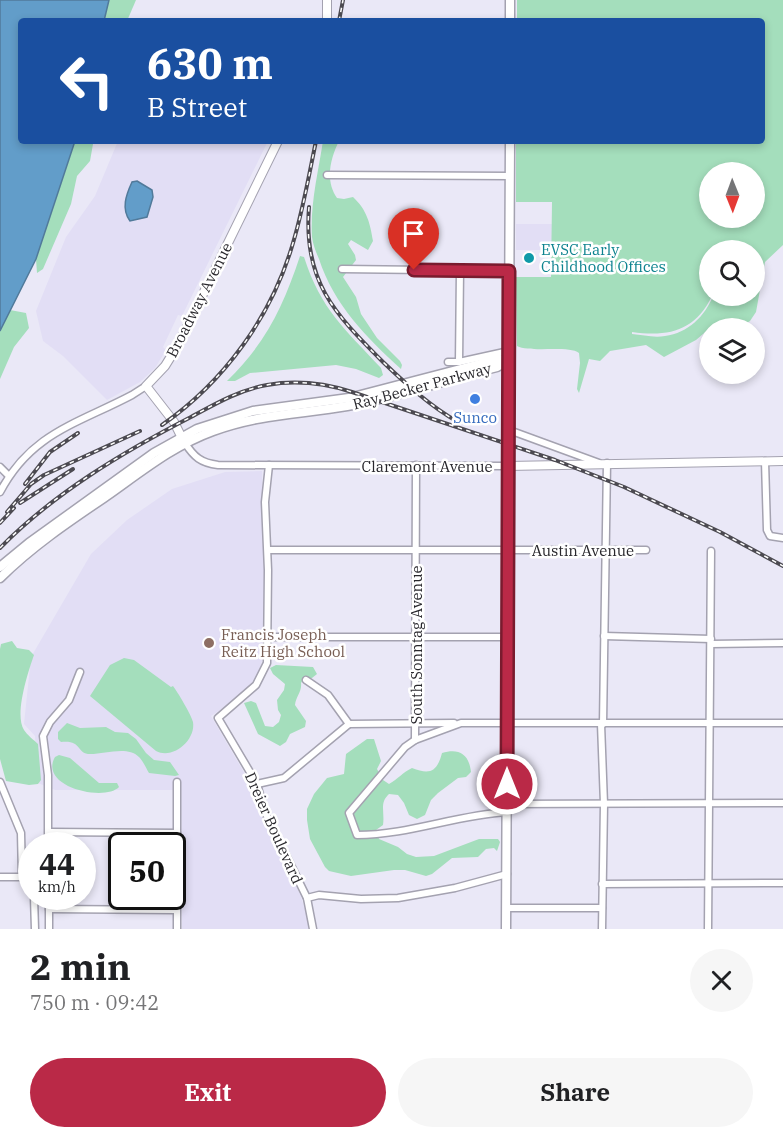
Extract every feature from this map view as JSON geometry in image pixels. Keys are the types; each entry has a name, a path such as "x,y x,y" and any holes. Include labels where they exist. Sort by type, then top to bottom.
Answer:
{"main road":[{"path":"510,0 510,18"},
{"path":"506,929 510,144"},
{"name":"Ray Becker Parkway","path":"0,567 85,501 154,453 210,424 254,411 349,398 509,355"},
{"name":"Ray Becker Parkway","path":"0,578 19,560 80,514 183,440"}],"street":[{"path":"327,0 327,18"},
{"name":"Broadway Avenue","path":"0,492 21,459 41,441 132,395 146,386 165,366 178,345 277,144"},
{"path":"327,175 510,176"},
{"path":"342,269 509,271"},
{"path":"459,362 460,270"},
{"path":"448,362 509,355"},
{"name":"Claremont Avenue","path":"146,386 174,422 196,459 207,464 508,466 783,461"},
{"path":"509,430 603,463 605,550 602,929"},
{"path":"765,461 766,530 770,536 783,538"},
{"name":"Dreier Boulevard","path":"269,465 266,502 267,663 262,676 249,692 218,718 257,784 265,812 307,898 313,929"},
{"name":"South Sonntag Avenue","path":"416,465 415,740 399,753 349,813 356,833 370,835 393,833 507,808"},
{"path":"0,467 9,476"},
{"name":"Austin Avenue","path":"268,550 646,550"},
{"path":"708,929 711,551"},
{"path":"604,636 783,643"},
{"path":"268,638 508,637"},
{"path":"49,832 48,775 43,736 50,722 69,700 80,672"},
{"path":"306,680 328,695 349,724"},
{"path":"415,740 461,723"},
{"path":"257,784 284,778 349,724 783,723"},
{"path":"177,782 177,832"},
{"path":"1,785 21,832"},
{"path":"507,808 603,804 783,803"},
{"path":"307,898 319,895 361,899 398,898 455,888 507,874"},
{"path":"0,877 18,876"},
{"path":"602,884 783,883"},
{"path":"507,908 602,908"},
{"path":"34,910 35,929"},
{"path":"49,910 49,929"},
{"path":"176,910 177,929"}],"shaded area":[{"path":"117,144 267,144 182,316 178,315 163,347 166,350 155,368 140,382 107,400 63,356 43,341 36,311 66,237 95,196"},
{"path":"516,224 552,224 552,250 516,250"},
{"path":"262,471 264,655 257,677 235,700 211,716 253,788 264,819 300,894 308,919 308,929 182,929 182,910 186,910 186,832 181,832 181,790 55,790 38,783 35,736 24,724 31,657 91,554 127,520 172,489 225,472"}],"green space":[{"path":"109,0 136,0 128,18 105,18"},
{"path":"517,0 783,0 783,245 765,262 765,240 699,240 699,306 706,306 705,308 698,317 679,329 658,333 632,332 632,334 665,336 681,331 699,318 699,337 664,357 646,345 610,351 600,361 589,359 579,393 577,389 579,353 517,346 516,277 551,277 552,202 516,202 516,144 765,144 765,18 517,18"},
{"path":"74,144 93,144 90,161 77,176 71,204 43,269 37,273 36,259"},
{"path":"322,144 338,144 330,170 333,191 337,198 353,197 362,207 371,228 373,241 368,250 351,240 348,244 356,260 343,277 356,297 361,314 377,338 400,361 401,369 352,319 325,276 312,237 315,189"},
{"path":"300,256 304,257 318,291 335,318 381,368 383,375 379,378 356,369 336,365 250,373 235,381 227,381 252,353 272,323 287,292"},
{"path":"708,306 757,306 752,318 699,318"},
{"path":"10,310 26,313 29,328 14,347 0,379 0,331"},
{"path":"12,641 17,648 29,650 34,655 23,693 20,714 24,730 38,744 41,780 38,784 29,785 6,781 0,759 0,649 1,644"},
{"path":"124,658 134,660 171,687 173,686 184,704 192,719 193,729 187,741 176,751 163,753 156,751 90,696 110,665"},
{"path":"276,665 313,667 317,674 312,678 304,678 295,705 306,721 305,727 290,734 286,742 280,746 258,734 244,703 251,701 256,703 265,726 273,727 279,722 281,715 277,700 285,684 273,674 270,668"},
{"path":"67,723 80,728 106,727 115,732 128,733 154,760 170,762 179,775 149,773 134,753 115,751 84,753 76,744 61,742 58,739 58,732"},
{"path":"367,739 374,739 381,761 377,769 383,780 389,784 412,768 432,770 438,764 442,753 453,751 465,757 471,772 466,777 458,778 438,793 431,800 425,815 417,819 409,815 398,795 389,794 383,804 383,825 376,830 379,839 416,857 434,856 479,839 498,839 500,842 497,851 494,848 486,849 478,857 452,858 426,876 405,870 351,876 329,871 310,839 307,809 314,794 327,778 344,774 346,754"},
{"path":"59,755 70,758 99,783 117,783 119,787 101,793 75,789 64,784 52,768 55,757"}],"water":[{"path":"0,0 109,0 105,18 18,18 18,144 74,144 36,259 0,331"},
{"path":"137,181 152,190 153,197 147,217 130,221 125,202 132,182"}],"railway":[{"path":"340,18 343,0"},
{"path":"162,425 206,389 243,345 259,321 284,270 297,231 315,144"},
{"path":"309,207 308,233 311,256 325,294 336,311 400,378 428,402 458,422"},
{"path":"0,548 43,509 66,492 115,459 165,430 218,402 247,390 278,383 299,383 331,386 352,392 555,460 624,487 720,532 783,566"},
{"path":"7,512 31,484 44,475 140,431"},
{"path":"25,484 50,452 78,433"},
{"path":"20,503 73,469"},
{"path":"0,523 14,508"}],"place":[{"name":"EVSC Early Childhood Offices","path":"529,258"},
{"name":"Sunco","path":"475,399"},
{"name":"Francis Joseph Reitz High School","path":"209,643"}],"route":[{"path":"414,270 509,271 507,784"}]}
